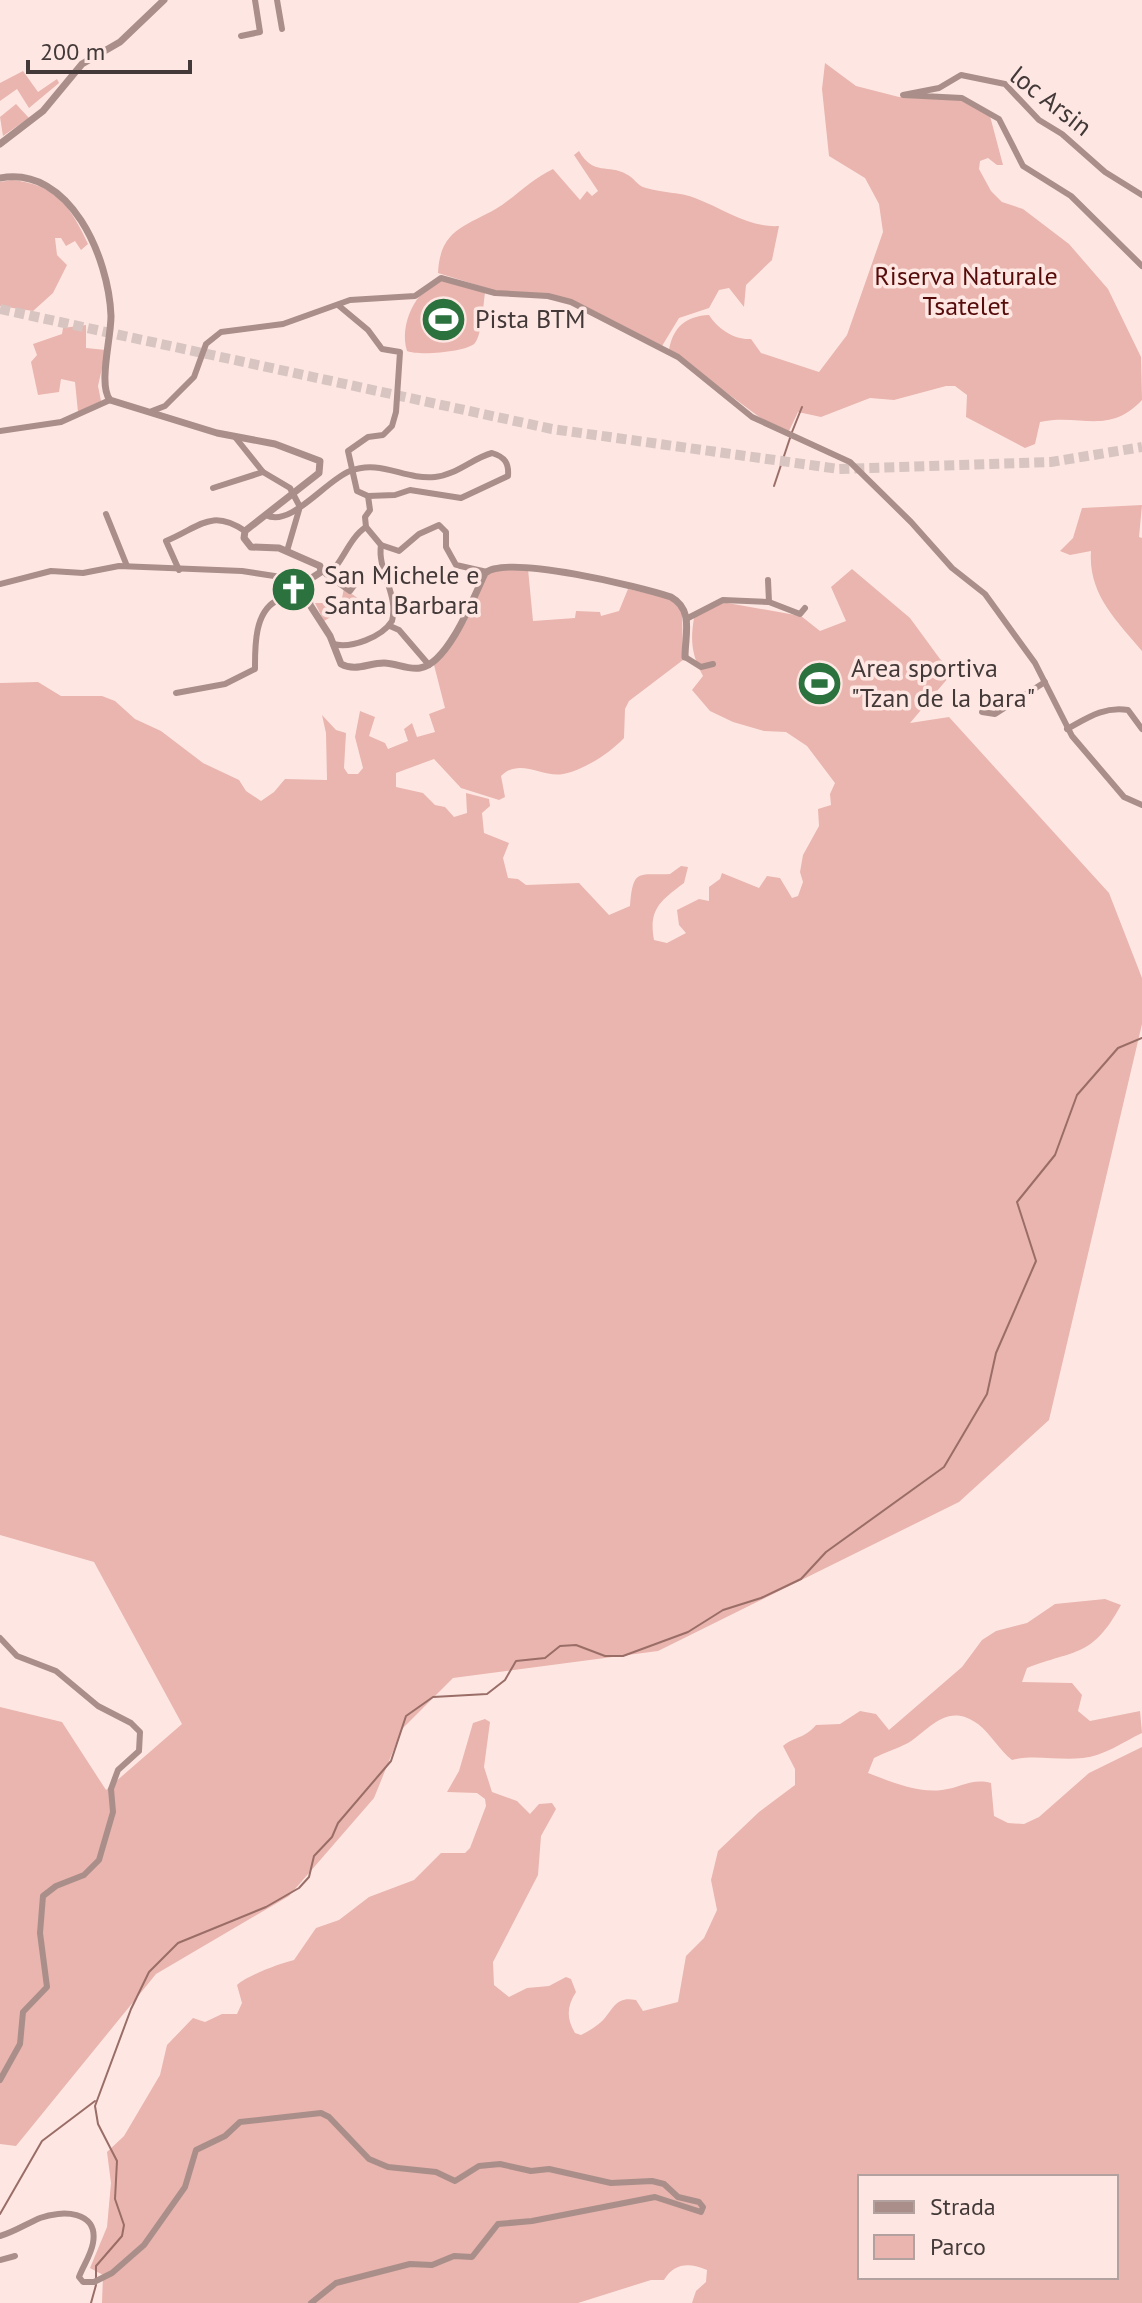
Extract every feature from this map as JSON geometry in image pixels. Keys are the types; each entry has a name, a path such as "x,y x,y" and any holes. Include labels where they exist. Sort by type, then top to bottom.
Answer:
{"street":[{"path":"0,144 43,111 82,64 120,42 164,0"},
{"path":"241,36 260,32 255,0"},
{"path":"277,0 282,29"},
{"name":"loc Arsin","path":"1142,195 1105,172 1062,134 1039,120 1002,82 961,75 939,88 903,95 962,98 999,119 1023,166 1071,196 1142,266"},
{"path":"0,178 34,178 51,185 66,201 93,245 104,276 110,309 110,351 102,380 110,400"},
{"path":"152,411 165,406 194,377 206,344 221,332 283,324 350,300 415,296 434,280 446,279 495,293 548,296 571,302 665,350 696,370 752,417 824,448 856,467 952,568 985,594 1045,682 1066,727 1116,790 1127,800 1142,805"},
{"path":"266,515 280,518 350,471 384,466 413,476 435,477 492,453 502,456 507,464 508,476 470,497 410,490 395,495 368,496 357,491 350,471 348,451 368,437 383,435 392,426 400,352 382,349 368,330 338,305"},
{"path":"0,431 61,422 110,400 235,437 275,444 320,461 321,471 245,531"},
{"path":"235,437 263,472 286,485 300,507 287,551"},
{"path":"213,488 263,472"},
{"path":"368,496 370,510 365,517 366,527 381,545 401,551 419,534 439,525 446,532 446,547 456,565 487,572"},
{"path":"106,514 127,566"},
{"path":"179,570 166,541 213,518 224,518 245,531"},
{"path":"0,584 51,571 83,573 127,566 252,572 307,581 325,574 351,548 357,534 366,527"},
{"path":"245,531 245,542 251,547 287,551 312,561 350,591 361,576"},
{"path":"381,545 380,557 394,605 390,626"},
{"path":"307,581 309,600 333,644 337,659 350,668 386,663 417,669 429,666 460,628 487,572 496,567 519,567 662,594 680,602 688,618 685,657 701,667 713,664"},
{"path":"768,580 769,602"},
{"path":"176,693 225,684 255,669 259,625 269,608 280,599 309,600"},
{"path":"688,618 723,600 769,602 800,614 805,608"},
{"path":"333,644 352,645 390,626"},
{"path":"390,626 399,630 429,666"},
{"path":"982,712 995,714 1045,682"},
{"path":"1066,727 1097,712 1122,709 1128,710 1142,729"},
{"path":"0,1638 17,1656 56,1671 98,1706 131,1723 140,1732 141,1742 139,1751 115,1776 111,1789 113,1812 99,1860 84,1875 56,1886 43,1896 40,1933 47,1987 23,2012 20,2044 0,2080"},
{"path":"0,2236 49,2215 76,2214 91,2224 94,2232 91,2250 79,2277 83,2282 100,2280 132,2257 156,2229 189,2179 196,2150 225,2136 240,2122 306,2113 329,2117 362,2153 388,2167 436,2172 455,2181 488,2164 531,2171 549,2169 611,2183 652,2181 664,2184 678,2197 699,2202 703,2207 701,2212 694,2212 655,2197 498,2224 472,2257 454,2256 432,2265 410,2264 336,2283 311,2303"},
{"path":"0,2260 15,2256"}],"green space":[{"name":"Riserva Naturale Tsatelet","path":"825,63 856,86 899,97 961,100 990,116 1003,165 997,165 988,158 980,161 979,169 991,191 1002,202 1023,209 1069,244 1108,289 1141,357 1142,400 1130,411 1106,420 1040,422 1035,444 1025,448 966,417 967,395 955,386 946,386 894,400 870,398 821,417 798,412 789,431 762,419 669,350 682,324 709,315 727,333 751,339 761,353 819,372 847,335 883,232 879,204 865,178 829,156 822,89"},
{"path":"23,71 38,92 57,79 59,83 29,108 17,89 0,101 0,83"},
{"path":"16,104 29,118 3,136 0,117"},
{"path":"579,151 590,164 620,171 643,187 689,196 757,224 779,226 772,260 746,285 744,307 729,288 719,290 709,308 679,318 662,346 580,304 496,291 438,273 440,257 451,236 553,169 580,200 587,191 592,196 598,191 574,155"},
{"path":"12,180 40,186 60,200 75,219 88,244 81,250 75,241 66,246 61,238 55,238 57,255 67,265 53,293 33,311 0,306 0,182"},
{"name":"Pista BTM","path":"442,280 485,293 477,339 470,346 453,351 407,351 405,330 411,309 424,291"},
{"path":"86,325 86,348 106,350 98,386 101,401 78,412 75,382 61,379 59,392 38,395 31,362 37,355 33,344 62,334 63,328"},
{"path":"1142,505 1139,537 1142,538 1142,651 1099,593 1091,566 1091,551 1070,555 1060,551 1073,538 1082,508"},
{"path":"528,569 533,621 575,618 576,611 600,612 601,616 619,611 628,589 669,598 682,611 683,660 629,701 625,709 624,738 604,755 579,769 563,774 523,768 508,771 501,776 505,797 499,800 461,788 434,759 396,773 396,787 423,793 454,817 467,813 466,793 489,799 490,806 482,813 484,833 509,843 503,858 508,878 518,879 526,885 579,883 609,915 630,906 633,885 640,876 670,874 681,866 688,867 684,883 663,900 655,912 654,940 667,943 686,933 679,925 677,910 699,899 709,901 709,887 720,879 722,873 759,888 767,876 780,878 792,898 798,896 803,882 800,872 803,855 819,826 818,809 831,805 830,794 835,783 807,746 786,732 764,731 733,722 710,711 692,690 703,676 693,648 694,618 722,602 801,616 820,631 846,621 831,587 852,569 910,618 940,659 954,671 910,723 949,717 1109,893 1142,978 1142,1024 1049,1420 959,1502 658,1651 453,1678 402,1729 374,1798 289,1896 156,1974 16,2146 0,2144 0,1707 62,1722 106,1790 182,1724 94,1562 0,1535 0,683 38,682 61,696 102,696 115,701 135,719 161,731 203,763 239,780 246,791 261,801 285,779 327,780 326,733 322,715 336,730 346,733 344,768 348,774 358,774 363,768 355,737 360,711 375,717 369,736 385,743 388,749 408,741 404,729 412,723 417,737 435,732 429,714 445,708 434,665 466,622 487,575 491,571"},
{"path":"344,588 360,600 324,621 315,603 341,603"},
{"path":"1105,1599 1121,1605 1101,1635 1091,1643 1071,1654 1027,1668 1022,1682 1072,1683 1082,1695 1078,1711 1090,1721 1140,1711 1142,1733 1091,1757 1012,1760 978,1724 957,1715 948,1716 908,1743 874,1758 868,1773 923,1790 991,1783 994,1816 1008,1823 1024,1824 1039,1817 1089,1773 1142,1747 1142,2303 692,2303 696,2291 706,2282 707,2270 688,2265 672,2270 664,2280 651,2280 578,2303 102,2303 103,2275 90,2268 107,2227 111,2183 107,2152 124,2136 160,2075 167,2045 193,2018 205,2022 222,2014 237,2014 242,2003 237,1985 256,1974 294,1960 316,1928 339,1920 369,1897 414,1880 441,1853 465,1853 470,1848 486,1806 485,1799 477,1793 447,1792 459,1771 473,1723 485,1719 490,1722 484,1767 492,1792 517,1801 530,1814 539,1804 552,1803 556,1809 541,1836 538,1875 493,1962 494,1985 509,1997 527,1988 549,1986 566,1977 571,1979 576,1992 569,2007 569,2017 575,2033 581,2035 624,2000 636,2000 643,2011 678,2002 686,1956 704,1938 717,1910 711,1880 718,1851 759,1812 795,1785 795,1769 783,1746 816,1725 840,1724 860,1711 876,1714 889,1730 962,1667 982,1640 996,1631 1027,1623 1055,1604"}],"waterway":[{"path":"792,432 802,407"},
{"path":"774,486 790,438"},
{"path":"96,2279 96,2266 122,2236 124,2225 115,2199 117,2161 98,2124 95,2106 131,2009 149,1972 178,1943 266,1907 299,1888 309,1877 314,1856 391,1761 406,1716 433,1697 487,1694 505,1680 516,1661 545,1658 560,1646 576,1645 605,1656 623,1656 688,1632 723,1610 761,1598 801,1579 826,1552 944,1467 987,1394 996,1353 1036,1261 1017,1202 1055,1155 1077,1095 1118,1048 1142,1038"},
{"path":"0,2214 42,2141 95,2101"},
{"path":"91,2303 96,2285"}],"tunnel":[{"path":"0,309 552,429 839,469 1051,462 1142,447"}],"place":[{"name":"Pista BTM","path":"444,319"},
{"name":"San Michele e Santa Barbara","path":"293,590"},
{"name":"Area sportiva \"Tzan de la bara\"","path":"820,683"}]}
